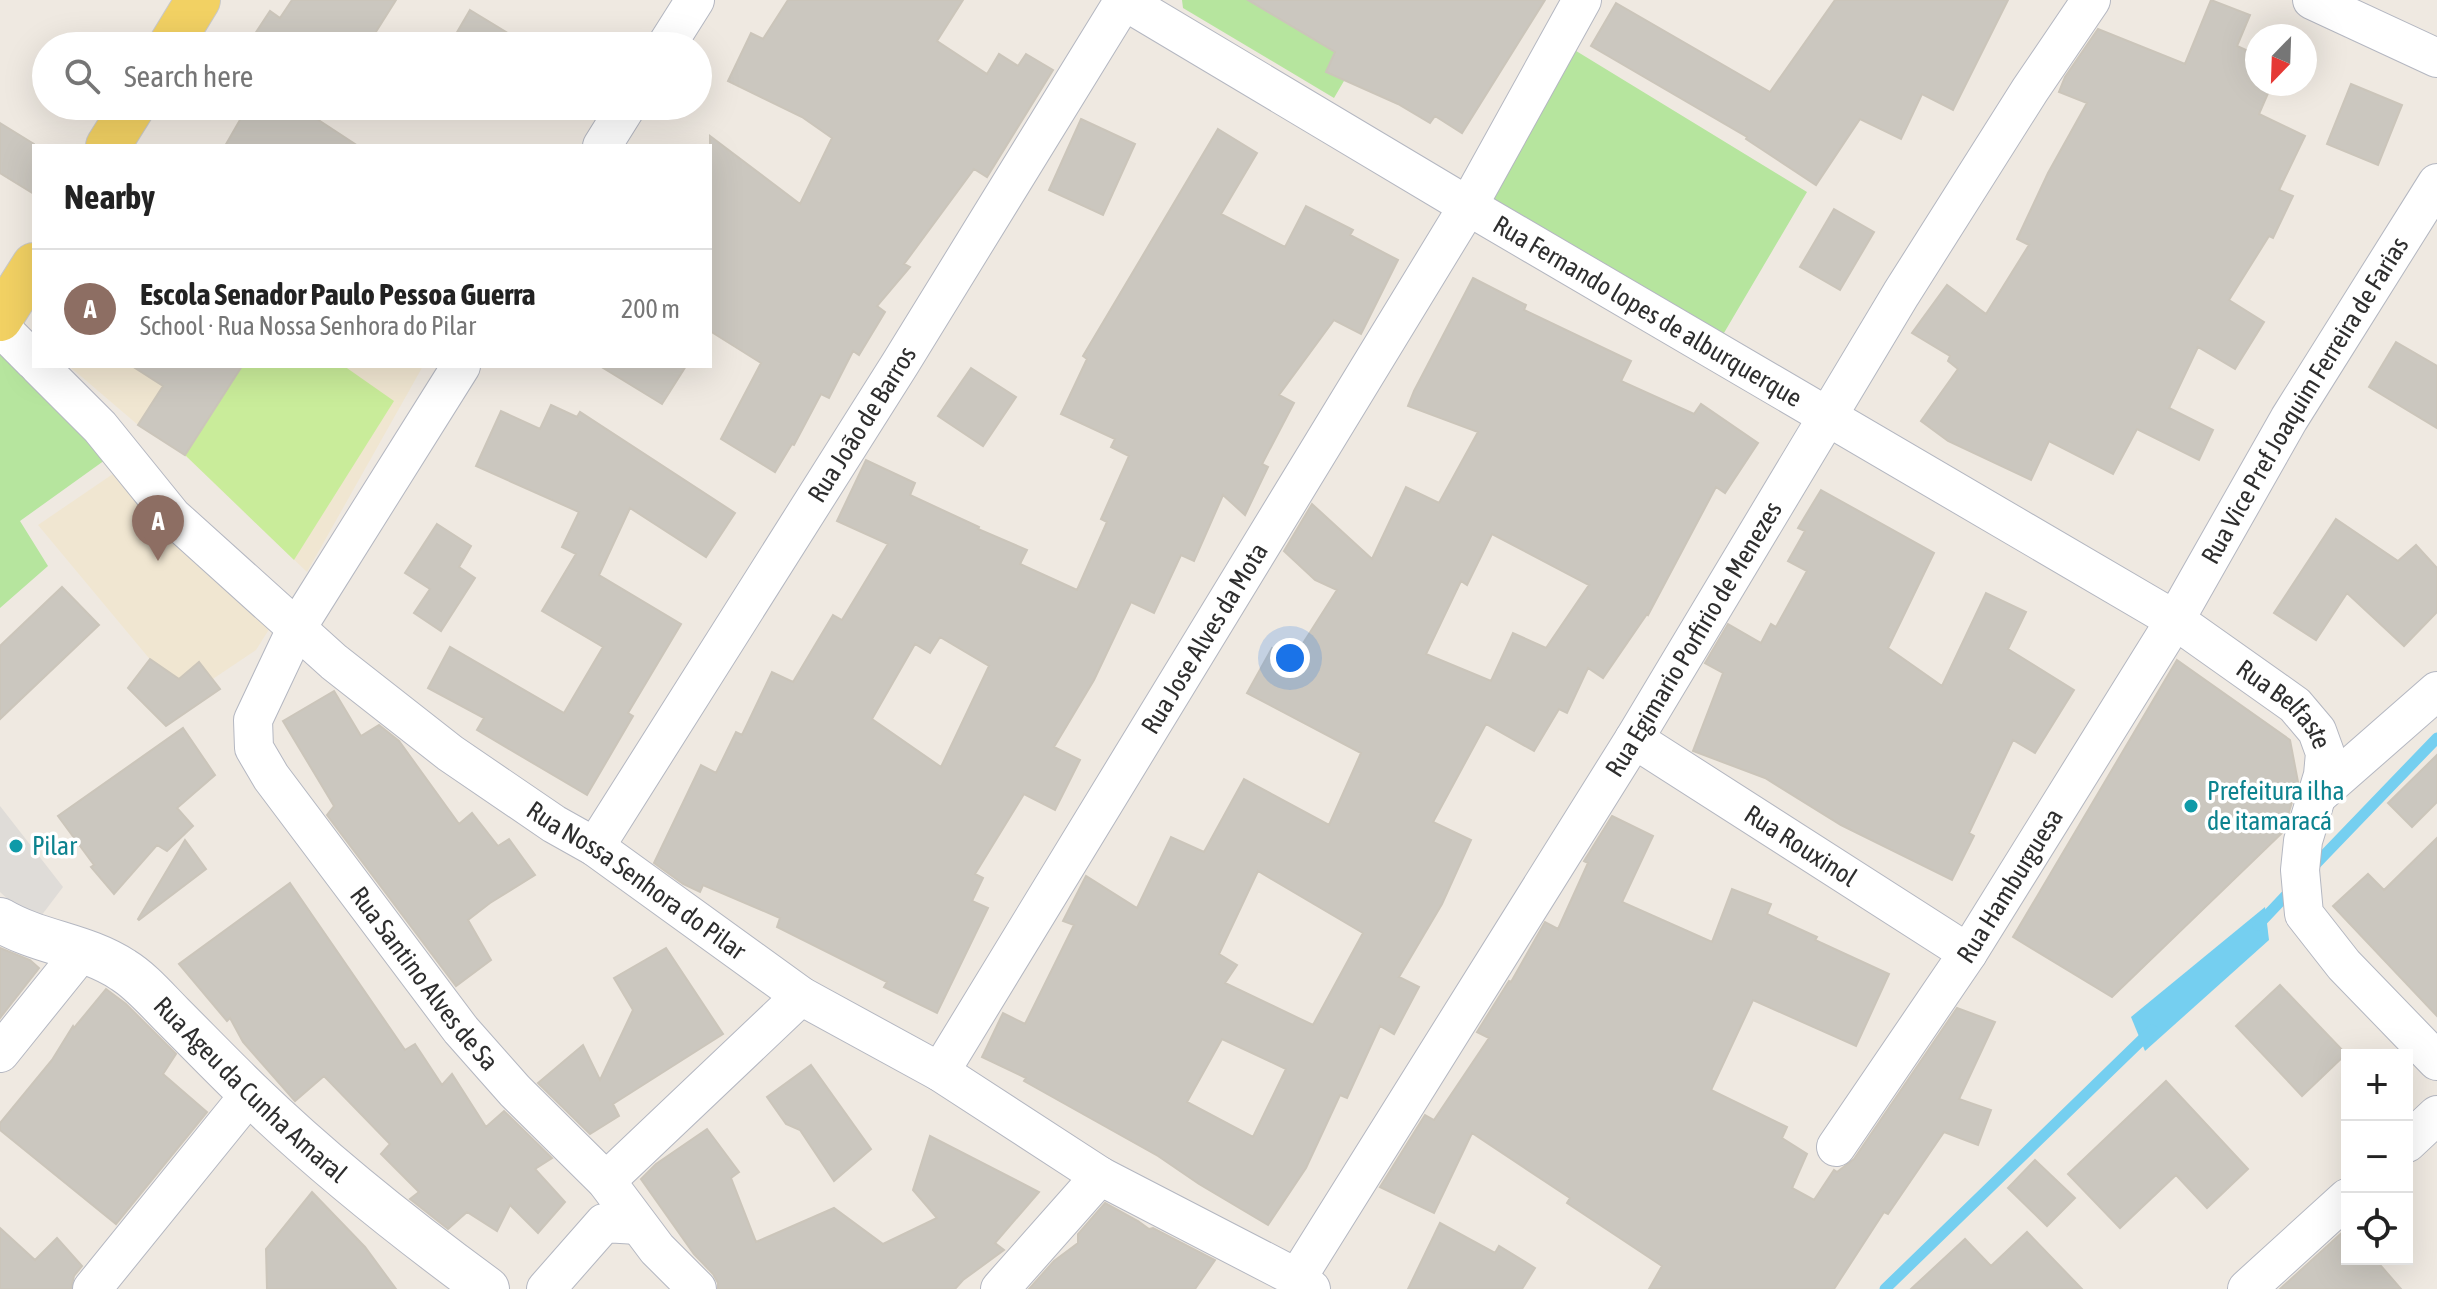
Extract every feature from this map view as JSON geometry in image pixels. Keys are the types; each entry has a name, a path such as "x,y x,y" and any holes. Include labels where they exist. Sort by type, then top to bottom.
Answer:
{"main road":[{"path":"179,32 198,0"},
{"path":"109,144 124,120"},
{"path":"0,319 32,268"}],"street":[{"path":"675,32 695,0"},
{"name":"Rua Fernando lopes de alburquerque","path":"1124,0 1468,206 2175,620"},
{"name":"Rua João de Barros","path":"595,847 900,364 1124,0"},
{"name":"Rua Jose Alves da Mota","path":"940,1072 1468,206 1582,0"},
{"name":"Rua Egimario Porfirio de Menezes","path":"1304,1284 1901,294 2091,0"},
{"path":"2312,0 2437,58"},
{"path":"603,144 618,120"},
{"name":"Rua Vice Pref Joaquim Ferreira de Farias","path":"2175,620 2289,419 2437,183"},
{"path":"0,327 32,359"},
{"name":"Rua Nossa Senhora do Pilar","path":"41,368 100,427 172,516 334,662 450,753 554,824 595,847 801,996 940,1072 1100,1176 1304,1284"},
{"name":"Rua Santino Alves de Sa","path":"460,368 296,629 253,720 254,748 271,777 461,1030 515,1091 606,1181 657,1249 697,1289"},
{"name":"Rua Belfaste","path":"2175,620 2295,705 2317,731 2325,753 2323,775 2303,841 2300,870 2304,914 2344,965 2437,1061"},
{"name":"Rua Hamburguesa","path":"1836,1147 1968,953 2175,620"},
{"path":"2316,797 2437,691"},
{"name":"Rua Rouxinol","path":"1634,739 1968,953"},
{"name":"Rua Ageu da Cunha Amaral","path":"0,920 30,935 98,956 126,972 160,1002 250,1094 333,1169 411,1234 487,1289"},
{"path":"0,1053 83,950"},
{"path":"606,1181 801,996"},
{"path":"92,1289 250,1094"},
{"path":"2413,1137 2437,1115"},
{"path":"1000,1289 1100,1176"},
{"path":"2247,1289 2341,1203"},
{"path":"546,1289 604,1223 638,1225"}],"shaded area":[{"path":"71,368 422,368 307,572 185,455 138,425"},
{"path":"132,461 290,596 256,650 183,699 38,525"},
{"name":"Pilar","path":"0,806 63,887 35,924 0,892"}],"green space":[{"path":"1182,0 1344,0 1379,21 1334,98 1183,8"},
{"path":"1568,46 1807,192 1721,338 1488,201"},
{"path":"0,347 119,450 20,521 48,566 0,608"},
{"path":"241,368 347,368 394,401 294,560 185,455"}],"water":[{"path":"2265,907 2269,940 2145,1051 2131,1017"}],"building":[{"path":"292,0 396,0 376,32 256,32 270,11 280,18"},
{"path":"788,0 963,0 937,41 987,74 999,54 1018,66 1026,54 1053,70 987,177 974,169 904,264 910,267 877,306 885,312 859,355 853,351 829,398 821,394 794,445 775,472 721,439 761,363 712,332 710,136 800,204 832,138 802,117 728,81 751,33 763,39"},
{"path":"1248,0 1545,0 1462,133 1435,116 1430,123 1398,104 1326,72 1335,52"},
{"path":"1835,0 2008,0 1953,110 1922,94 1901,139 1860,119 1816,185 1747,137 1591,46 1616,3 1770,92"},
{"path":"2211,0 2250,15 2237,46 2245,50 2245,96 2267,96 2259,114 2305,136 2279,190 2293,196 2273,238 2269,236 2229,300 2264,322 2235,369 2198,347 2169,408 2213,430 2199,460 2137,429 2113,474 2049,441 2031,480 1948,441 1921,421 1958,369 1948,361 1950,356 1912,333 1947,285 1986,314 2029,245 2017,239 2048,173 2087,103 2059,92 2065,77 2098,29 2185,64"},
{"path":"470,10 506,32 457,32"},
{"path":"2351,84 2402,105 2378,165 2327,144"},
{"path":"1081,119 1135,144 1103,215 1049,190"},
{"path":"240,120 318,120 355,144 226,144"},
{"path":"0,123 34,144 32,193 0,173"},
{"path":"1218,129 1257,153 1221,214 1285,247 1306,206 1353,230 1350,235 1398,260 1361,334 1334,320 1279,395 1294,403 1262,464 1268,467 1245,515 1223,495 1194,561 1181,555 1154,613 1131,602 1094,680 1054,747 1080,760 1055,810 1024,794 975,874 983,878 972,901 988,908 937,1013 884,987 887,982 777,927 780,918 703,885 700,892 654,863 701,765 716,773 736,732 742,735 772,672 793,682 833,615 842,620 888,544 837,521 866,460 915,483 910,495 1027,550 1020,564 1077,590 1107,522 1101,519 1129,456 1111,447 1115,439 1061,414 1087,359 1083,356","holes":["940,637 989,666 941,767 872,719 915,644 930,653"]},
{"path":"1834,209 1874,232 1840,290 1800,267"},
{"path":"1473,278 1526,305 1524,310 1631,361 1621,381 1694,414 1701,404 1758,443 1725,493 1716,487 1648,615 1603,678 1588,668 1567,713 1559,709 1534,751 1486,724 1433,822 1471,840 1442,904 1399,977 1419,987 1394,1034 1380,1026 1347,1098 1340,1095 1306,1168 1268,1225 1158,1156 1024,1081 1026,1078 982,1057 1003,1013 1025,1024 1074,925 1063,921 1086,876 1137,908 1171,837 1204,852 1244,779 1329,825 1361,753 1247,693 1272,648 1293,659 1337,590 1315,580 1284,551 1312,504 1372,559 1406,487 1439,503 1478,432 1408,406","holes":["1492,534 1589,585 1546,648 1513,633 1491,681 1426,654 1461,581 1467,585","1258,871 1363,933 1313,1025 1225,983 1237,965 1219,954","1222,1039 1286,1069 1253,1137 1187,1102"]},
{"path":"2396,342 2437,366 2437,428 2369,387"},
{"path":"135,368 241,368 185,455 138,425 163,386"},
{"path":"603,368 685,368 662,404"},
{"path":"971,368 1016,397 983,446 938,416"},
{"path":"551,405 577,417 580,412 735,513 706,557 630,508 599,575 681,624 628,713 633,716 587,795 477,730 484,718 428,688 450,647 564,713 603,647 542,611 576,554 562,547 579,512 476,466 501,411 540,429"},
{"path":"1821,490 1934,553 1888,648 1942,686 1986,593 2026,612 2008,649 2074,690 2035,753 2013,740 1969,833 1974,836 1952,880 1841,825 1765,778 1693,751 1723,673 1705,663 1728,624 1761,643 1771,624 1776,627 1807,571 1788,561 1805,531 1798,528"},
{"path":"2336,519 2398,561 2416,545 2437,568 2437,612 2404,646 2347,593 2316,640 2274,613"},
{"path":"437,524 471,546 459,567 475,578 441,631 414,613 430,589 405,573"},
{"path":"62,587 99,625 0,719 0,646"},
{"path":"150,659 179,679 199,662 220,689 166,726 128,688"},
{"name":"Prefeitura ilha de itamaracá","path":"2177,660 2290,740 2298,782 2283,832 2112,997 2013,937"},
{"path":"334,691 361,736 379,725 399,741 459,824 472,813 498,846 509,839 535,875 468,920 491,960 456,986 327,815 334,806 283,721"},
{"path":"183,728 215,775 177,808 193,826 167,851 157,845 114,894 91,867 94,865 58,816"},
{"path":"2437,755 2437,802 2412,827 2388,803"},
{"path":"1612,816 1653,836 1622,902 1712,942 1732,889 1771,904 1767,914 1889,974 1856,1046 1753,1000 1711,1090 1787,1127 1782,1138 1807,1154 1792,1188 1814,1200 1834,1170 1837,1172 1854,1159 1957,1008 1995,1022 1959,1099 1991,1110 1978,1145 1944,1132 1888,1214 1884,1212 1834,1289 1649,1289 1662,1266 1567,1203 1570,1198 1472,1133 1434,1213 1380,1187 1425,1115 1434,1120 1489,1038 1477,1032 1511,982 1545,922 1558,929 1588,863 1584,861"},
{"path":"2437,838 2437,1016 2333,906 2368,874 2384,890"},
{"path":"185,840 206,869 139,920 138,919"},
{"path":"290,883 405,1050 415,1044 442,1085 452,1074 486,1127 504,1111 552,1158 535,1169 565,1202 538,1233 510,1205 497,1231 467,1212 448,1229 410,1199 419,1192 381,1154 390,1144 324,1076 295,1101 243,1042 230,1018 227,1021 179,964"},
{"path":"0,948 30,960 39,968 0,1018"},
{"path":"666,948 723,1034 613,1104 619,1116 590,1134 538,1083 583,1045 600,1080 633,1010 614,978"},
{"path":"2280,985 2341,1049 2341,1059 2302,1096 2236,1026"},
{"path":"106,989 126,1004 176,1054 163,1074 207,1112 116,1224 0,1130 0,1123 52,1060 73,1026"},
{"path":"811,1065 871,1149 834,1181 800,1130 786,1124 767,1097"},
{"path":"2166,1081 2248,1169 2207,1208 2176,1175 2120,1228 2068,1174"},
{"path":"707,1129 739,1172 731,1178 756,1242 834,1208 883,1244 937,1218 913,1190 930,1136 1039,1192 995,1243 1004,1250 955,1289 718,1289 713,1274 694,1254 641,1179 656,1164"},
{"path":"2035,1160 2075,1198 2047,1226 2008,1188"},
{"path":"312,1192 365,1247 396,1289 267,1289 266,1249"},
{"path":"1105,1203 1149,1229 1153,1228 1215,1260 1195,1289 1029,1289 1054,1261 1078,1243 1078,1234"},
{"path":"1440,1223 1495,1253 1499,1246 1535,1268 1522,1289 1408,1289"},
{"path":"0,1228 35,1260 57,1238 82,1266 74,1276 71,1289 0,1289"},
{"path":"2027,1232 2082,1289 1911,1289 1965,1239 1991,1266"},
{"path":"2341,1233 2341,1265 2380,1265 2401,1289 2280,1289"}],"waterway":[{"path":"2310,870 2437,738"},
{"path":"2258,925 2293,888"},
{"path":"1885,1289 2152,1030"}],"place":[{"name":"Escola Senador Paulo Pessoa Guerra","path":"158,561"},
{"name":"Prefeitura ilha de itamaracá","path":"2191,806"},
{"name":"Pilar","path":"16,846"}]}
